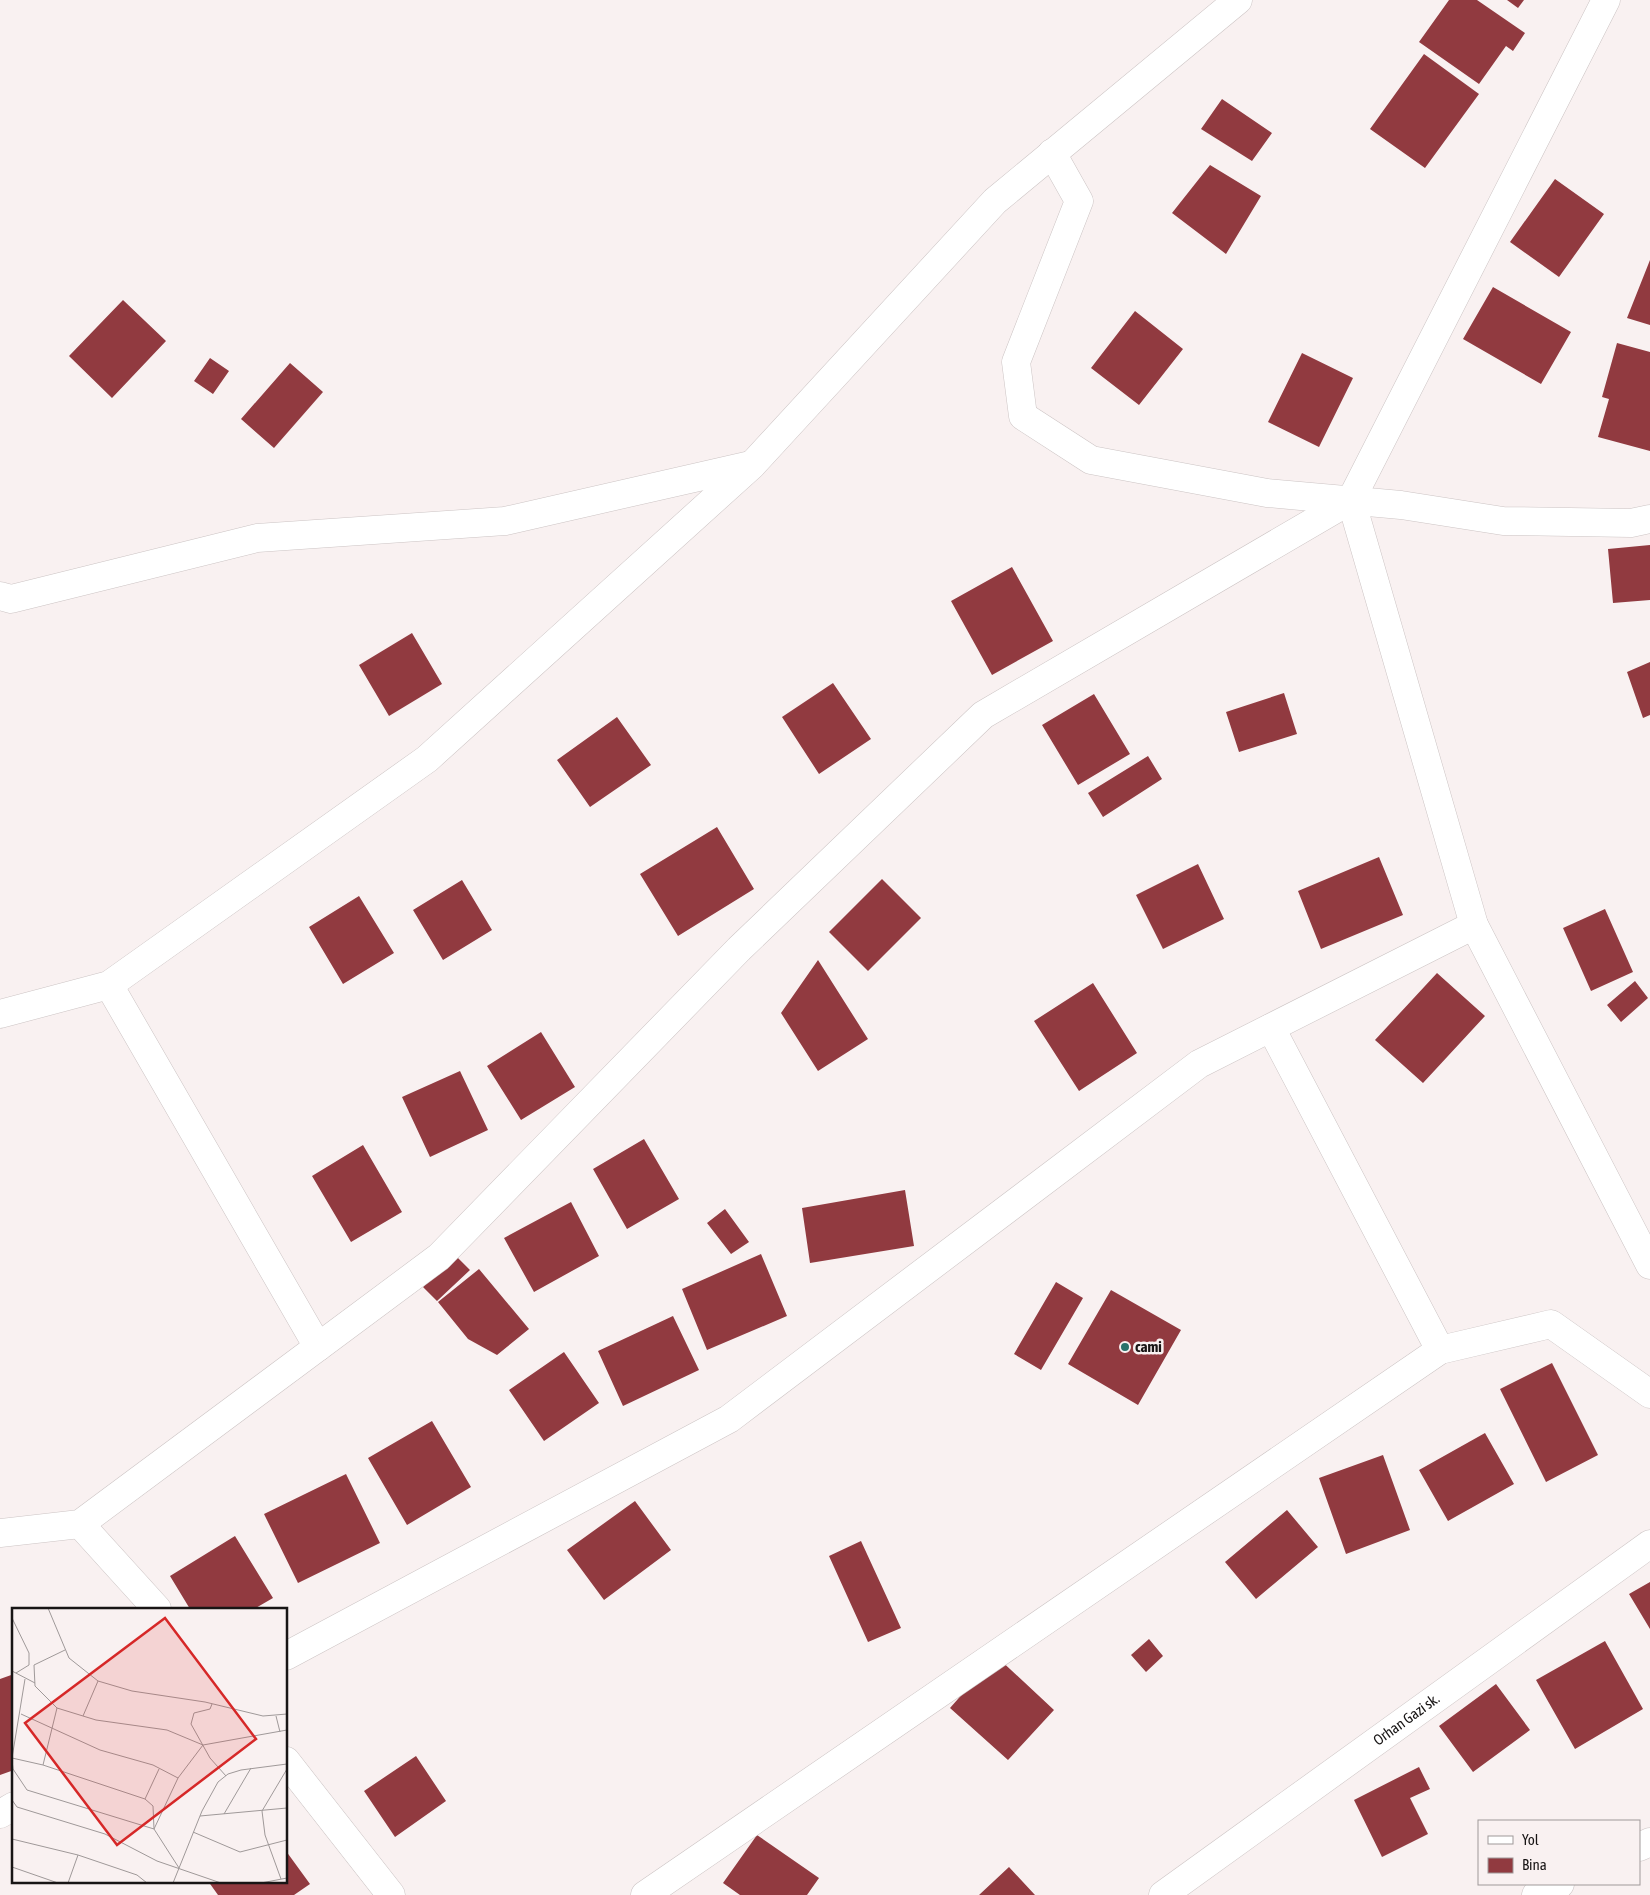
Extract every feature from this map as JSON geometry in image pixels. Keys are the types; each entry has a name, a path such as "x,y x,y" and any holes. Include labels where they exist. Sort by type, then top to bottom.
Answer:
{"street":[{"path":"0,1014 109,985 426,759 752,465 995,201 1238,0"},
{"path":"0,1533 80,1524 439,1257 739,949 984,714 1351,500 1606,0"},
{"path":"1052,153 1079,201 1016,362 1023,416 1091,460 1267,493 1401,505 1503,521 1631,523 1650,519"},
{"path":"0,596 12,599 257,538 505,521 752,465"},
{"path":"1351,500 1474,925 1650,1265"},
{"path":"288,1655 729,1419 1199,1064 1474,925"},
{"path":"109,985 318,1347"},
{"path":"1271,1028 1440,1350"},
{"path":"645,1895 1440,1350 1550,1324 1650,1394"},
{"path":"80,1524 156,1608"},
{"name":"Orhan Gazi sk.","path":"1163,1895 1650,1544"},
{"path":"288,1764 391,1895"},
{"path":"0,1814 12,1807"},
{"path":"1536,1895 1558,1885"}],"building":[{"path":"1449,0 1477,0 1525,33 1513,51 1506,46 1479,84 1419,42"},
{"path":"1507,0 1524,0 1518,8"},
{"path":"1424,54 1479,94 1425,168 1370,129"},
{"path":"1222,99 1272,133 1252,161 1201,129"},
{"path":"1210,165 1261,196 1226,254 1172,213"},
{"path":"1555,179 1604,214 1559,277 1510,242"},
{"path":"1650,260 1650,325 1627,318"},
{"path":"1493,287 1571,332 1541,384 1463,339"},
{"path":"123,300 166,341 112,398 69,356"},
{"path":"1135,311 1183,349 1139,405 1091,368"},
{"path":"1617,343 1650,352 1650,451 1598,437 1609,399 1602,397"},
{"path":"1302,353 1353,378 1319,447 1268,422"},
{"path":"210,358 229,371 213,394 194,381"},
{"path":"290,363 323,392 274,448 241,419"},
{"path":"1650,545 1650,600 1613,603 1608,549"},
{"path":"1012,567 1053,641 992,675 951,601"},
{"path":"412,633 442,684 389,716 359,665"},
{"path":"1650,662 1650,715 1643,718 1627,672"},
{"path":"833,683 871,739 819,774 782,717"},
{"path":"1284,693 1297,734 1239,752 1226,712"},
{"path":"1094,694 1130,754 1078,785 1042,725"},
{"path":"617,717 651,765 590,807 557,760"},
{"path":"1148,756 1162,779 1103,817 1088,793"},
{"path":"717,827 754,889 678,936 640,874"},
{"path":"1379,857 1403,915 1321,949 1298,891"},
{"path":"1198,864 1224,919 1163,949 1136,895"},
{"path":"882,879 921,918 868,971 829,932"},
{"path":"462,880 492,930 443,960 413,910"},
{"path":"359,896 394,953 343,984 309,927"},
{"path":"1605,909 1633,972 1591,991 1563,928"},
{"path":"818,960 868,1039 818,1071 781,1013"},
{"path":"1437,973 1485,1016 1423,1083 1375,1040"},
{"path":"1635,981 1648,998 1621,1022 1607,1005"},
{"path":"1093,983 1137,1053 1079,1091 1034,1021"},
{"path":"541,1032 575,1087 521,1120 487,1066"},
{"path":"460,1071 488,1130 430,1157 402,1097"},
{"path":"644,1139 679,1199 627,1229 593,1169"},
{"path":"363,1145 402,1212 351,1242 312,1176"},
{"path":"905,1190 914,1246 810,1263 802,1208"},
{"path":"571,1202 599,1256 534,1292 504,1238"},
{"path":"725,1209 749,1242 731,1254 707,1223"},
{"path":"761,1254 787,1316 707,1350 682,1289"},
{"path":"455,1255 470,1270 437,1301 423,1287"},
{"path":"479,1269 529,1329 497,1355 468,1339 438,1302"},
{"path":"1056,1282 1083,1298 1041,1370 1014,1354"},
{"name":"cami","path":"1111,1290 1181,1330 1138,1405 1068,1364"},
{"path":"673,1316 699,1370 623,1406 598,1351"},
{"path":"564,1352 599,1403 544,1441 509,1390"},
{"path":"1552,1363 1598,1455 1546,1482 1500,1389"},
{"path":"432,1421 471,1487 407,1525 368,1458"},
{"path":"1485,1433 1514,1484 1448,1521 1419,1470"},
{"path":"1383,1455 1410,1530 1346,1554 1319,1478"},
{"path":"346,1474 380,1543 298,1583 264,1514"},
{"path":"635,1501 671,1550 604,1600 567,1550"},
{"path":"1287,1510 1318,1547 1256,1599 1225,1562"},
{"path":"235,1536 273,1598 256,1608 189,1608 170,1576"},
{"path":"861,1541 901,1628 868,1642 829,1556"},
{"path":"1650,1582 1650,1629 1629,1594"},
{"path":"1149,1639 1163,1656 1146,1672 1131,1655"},
{"path":"1605,1641 1643,1709 1575,1749 1536,1680"},
{"path":"996,1656 1054,1710 1008,1760 950,1708"},
{"path":"12,1675 12,1771 0,1775 0,1679"},
{"path":"1496,1684 1530,1730 1473,1772 1439,1726"},
{"path":"416,1756 446,1801 395,1837 364,1791"},
{"path":"1419,1767 1430,1789 1410,1798 1428,1834 1382,1857 1354,1800"},
{"path":"757,1835 819,1878 807,1895 740,1895 723,1883"},
{"path":"288,1854 310,1884 294,1895 218,1895 209,1882 288,1882"},
{"path":"1009,1867 1035,1895 979,1895"}],"place":[{"name":"cami","path":"1125,1347"}]}
